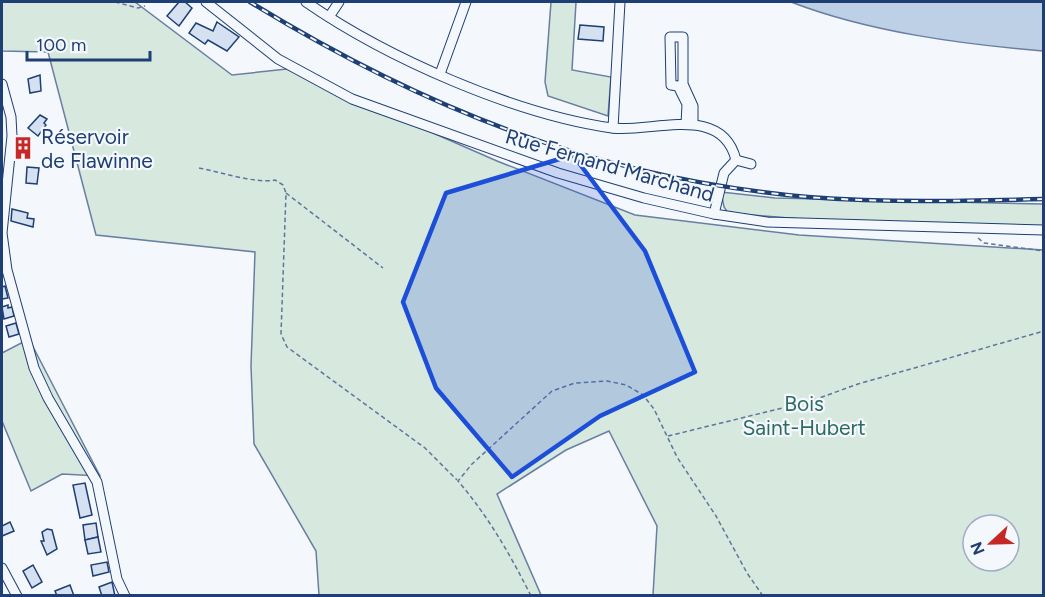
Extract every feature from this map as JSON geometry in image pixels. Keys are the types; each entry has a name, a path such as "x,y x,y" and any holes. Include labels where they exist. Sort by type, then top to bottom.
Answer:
{"street":[{"name":"Rue Fernand Marchand","path":"206,2 278,59 352,99 558,173 714,214 767,222 1044,230"},
{"path":"306,2 328,17 440,74 527,108 578,122 614,128 690,123 726,140 734,150 736,160"},
{"path":"328,17 339,2"},
{"path":"440,74 466,2"},
{"path":"614,128 620,2"},
{"path":"670,37 683,37 683,84 693,106 690,123 687,104 678,86 671,85 670,37"},
{"path":"2,84 11,117 12,136 2,233 7,270 34,368 52,407 97,482 117,579 125,596"},
{"path":"714,214 724,172 736,160"},
{"path":"736,160 751,164"},
{"path":"2,568 17,596"}],"path":[{"path":"115,2 138,9 145,6"},
{"path":"199,168 241,176 262,183 275,180 283,185 286,193 281,334 287,347 425,448 458,481 483,510 512,557 531,596"},
{"path":"286,193 383,268"},
{"path":"967,229 984,243 1044,251"},
{"path":"667,436 811,401 858,384 1044,331"},
{"path":"458,481 472,464 552,391 575,383 607,381 635,389 654,409 667,436 763,596"}],"highlighted area":[{"path":"573,155 645,251 695,372 600,416 512,477 436,388 403,302 446,193"}],"green space":[{"name":"Bois Saint-Hubert","path":"2,2 135,2 232,75 287,69 497,161 635,215 799,235 1043,250 1043,595 653,595 657,526 609,431 566,450 497,494 541,595 319,595 316,551 254,444 251,366 255,252 96,235 48,52 2,51"},
{"path":"551,2 576,2 572,70 611,77 608,116 548,96 545,82"},
{"path":"721,192 775,198 1043,204 1043,226 848,223 728,213 724,207"},
{"path":"29,339 100,476 62,474 31,491 2,421 2,353"}],"water":[{"path":"791,2 1043,2 1043,51 980,45 883,29"}],"building":[{"path":"179,2 185,2 192,8 179,26 167,16"},
{"path":"217,22 239,37 227,51 208,40 205,44 189,33 196,23 213,31"},
{"path":"580,25 604,27 603,41 578,39"},
{"path":"40,75 41,91 30,93 28,79"},
{"path":"40,115 47,119 44,123 46,125 38,136 28,128"},
{"name":"Réservoir de Flawinne","path":"20,140 30,143 26,156 17,154"},
{"path":"27,167 39,168 37,184 26,183"},
{"path":"12,209 28,213 27,218 34,219 33,227 11,221"},
{"path":"5,286 8,298 2,299 2,287"},
{"path":"8,305 8,308 12,307 14,316 4,319 2,307"},
{"path":"16,323 19,334 9,337 6,326"},
{"path":"85,483 92,515 80,518 73,485"},
{"path":"10,522 14,531 2,536 2,526"},
{"path":"96,523 98,537 85,540 83,525"},
{"path":"47,529 52,530 57,549 47,555 41,541 44,541 42,532"},
{"path":"98,537 101,552 88,554 85,540"},
{"path":"107,562 109,572 93,576 91,565"},
{"path":"33,565 42,582 32,588 23,571"},
{"path":"112,582 115,596 102,596 99,587"},
{"path":"70,585 74,596 57,596 55,591"}],"railway":[{"path":"250,2 383,76 450,107 517,133 587,156 658,174 731,188 837,199 896,201 1044,199"}],"place":[{"name":"Réservoir de Flawinne","path":"23,148"}]}
